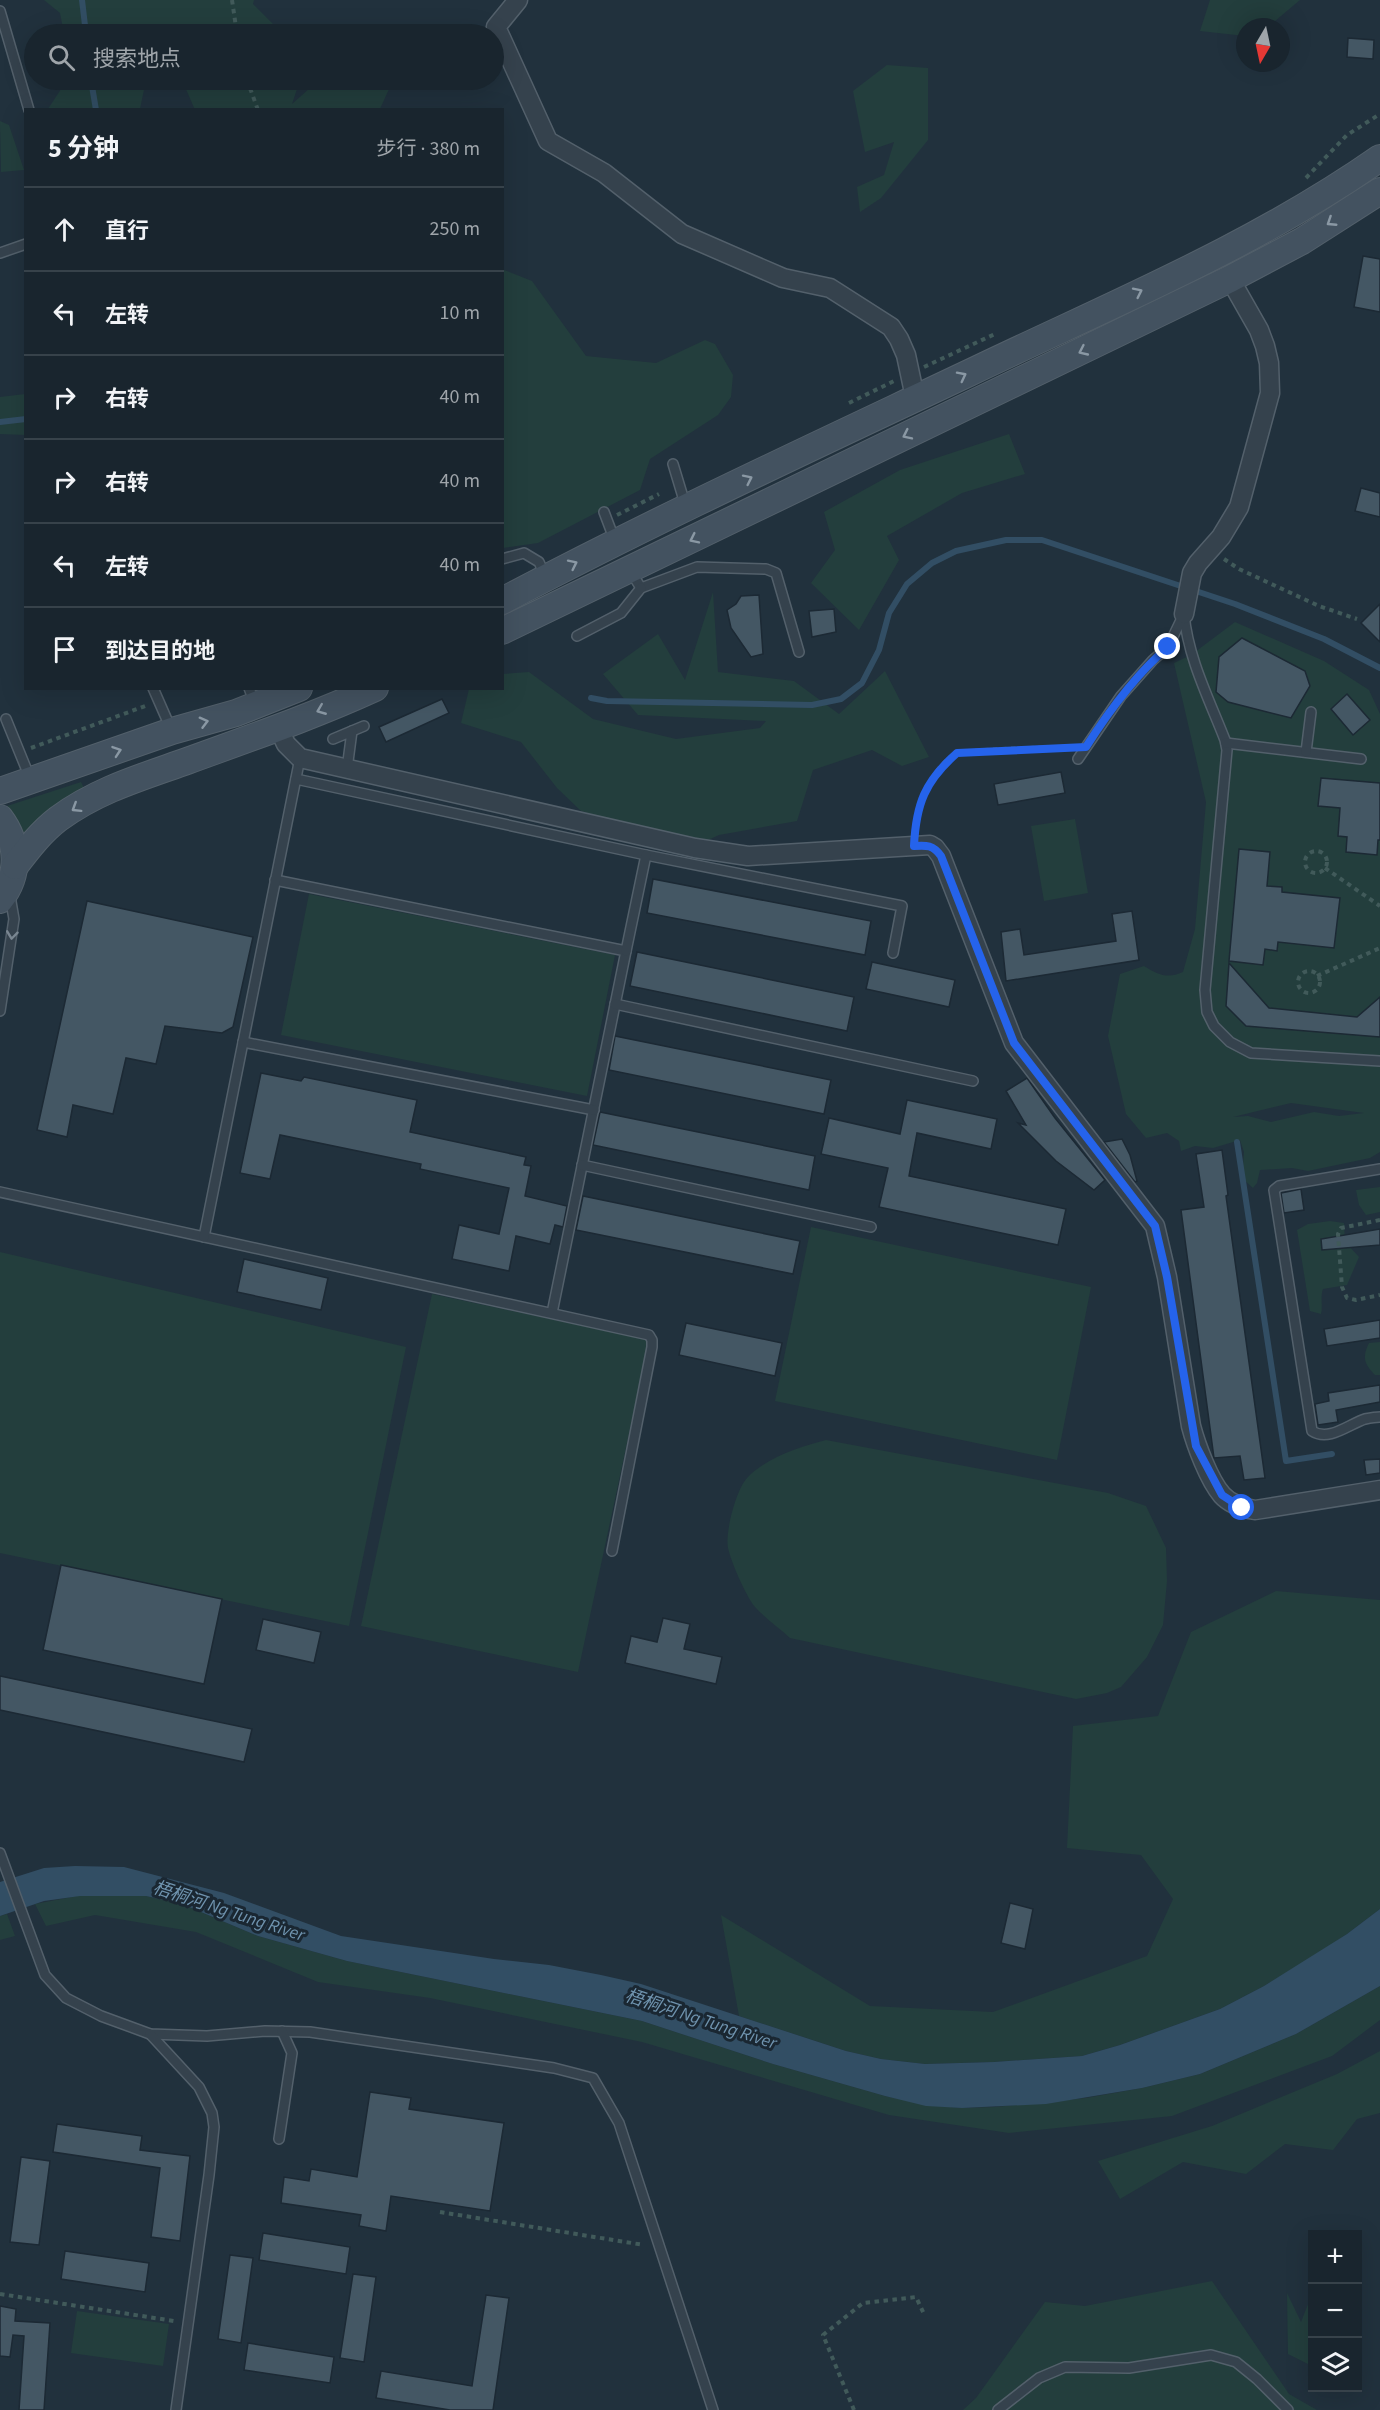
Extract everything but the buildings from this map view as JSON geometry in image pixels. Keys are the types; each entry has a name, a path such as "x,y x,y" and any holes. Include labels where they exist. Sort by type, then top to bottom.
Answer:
{"main road":[{"path":"504,600 920,395 1220,253 1281,220 1380,158"},
{"path":"504,630 635,579 1230,279 1302,241 1380,191"},
{"path":"0,791 172,731 252,697 289,690"},
{"path":"8,885 39,837 57,819 93,797 128,781 278,727 370,690"},
{"path":"0,819 12,839 8,885"}],"street":[{"path":"498,24 518,0"},
{"path":"504,45 548,141 604,173 682,234 783,278 830,288 891,327 906,355 913,388 920,395"},
{"path":"1184,614 1192,573 1214,553 1239,507 1270,393 1269,363 1265,346 1259,330 1230,279"},
{"path":"278,727 286,744 300,758 695,848 748,856 930,845 935,848 941,856 1014,1043 1155,1226 1167,1277 1191,1426 1196,1446 1222,1495 1242,1508 1255,1510 1380,1490"}],"lane":[{"path":"0,11 28,108"},
{"path":"0,253 24,245"},
{"path":"674,464 687,509"},
{"path":"604,512 616,543"},
{"path":"504,559 524,553 539,562 545,578"},
{"path":"577,636 621,613 635,579 697,567 766,569 776,573 799,652"},
{"path":"1184,614 1191,655 1226,743 1217,880 1205,990 1207,1012 1214,1026 1230,1042 1251,1053 1380,1061"},
{"path":"1078,759 1121,696 1153,660 1168,647 1184,614"},
{"path":"154,690 172,731"},
{"path":"1306,752 1311,712"},
{"path":"6,719 31,780"},
{"path":"333,739 363,726"},
{"path":"347,769 352,731"},
{"path":"1226,743 1361,759"},
{"path":"204,1237 300,758"},
{"path":"296,779 646,855 902,906 893,953"},
{"path":"552,1313 646,855"},
{"path":"275,880 626,951"},
{"path":"0,1011 14,919 8,885"},
{"path":"0,969 5,982"},
{"path":"615,1004 973,1081"},
{"path":"243,1042 594,1110"},
{"path":"582,1165 871,1227"},
{"path":"1380,1168 1279,1186 1274,1190 1312,1431 1318,1434 1342,1431 1364,1419 1380,1417"},
{"path":"0,1192 643,1333 652,1340 612,1551"},
{"path":"0,1853 45,1975 66,1998 101,2016 150,2034 207,2036 282,2031 310,2032 554,2068 593,2078 619,2123 713,2410"},
{"path":"279,2139 292,2053 282,2031"},
{"path":"150,2034 199,2087 212,2113 213,2127 209,2175 176,2410"},
{"path":"998,2410 1039,2378 1065,2367 1129,2368 1211,2355 1236,2362 1288,2410"}],"path":[{"path":"232,0 236,24"},
{"path":"251,90 257,108"},
{"path":"1298,183 1307,177 1347,135 1380,114"},
{"path":"921,368 1007,328"},
{"path":"614,516 668,490"},
{"path":"1214,553 1249,574 1319,606 1357,619"},
{"path":"29,749 149,705"},
{"path":"914,846 915,826 923,794 942,765 957,753 1086,747"},
{"path":"1313,852 1321,852 1326,857 1325,868 1317,873 1310,871 1306,866 1308,856 1313,852"},
{"path":"1325,868 1380,906"},
{"path":"1317,976 1380,948"},
{"path":"1313,972 1317,976 1319,984 1316,991 1306,993 1300,989 1298,982 1303,974 1313,972"},
{"path":"1380,1220 1341,1228 1338,1233 1342,1287 1347,1298 1356,1300 1380,1294"},
{"path":"440,2212 660,2247"},
{"path":"0,2294 187,2323"},
{"path":"854,2410 823,2335 863,2303 916,2297 924,2314"}],"green space":[{"path":"44,0 254,0 253,4 273,24 62,24 60,13"},
{"path":"1210,0 1300,0 1279,18 1236,18 1236,35 1200,31"},
{"path":"887,65 928,68 928,140 881,198 860,212 857,187 884,175 894,142 865,152 853,91"},
{"path":"60,90 144,90 140,108 49,108"},
{"path":"186,90 297,90 292,104 308,90 389,90 380,108 194,108"},
{"path":"0,121 9,125 24,170 1,172"},
{"path":"504,270 532,281 586,356 656,363 705,340 715,344 733,375 731,397 718,415 650,459 640,490 538,543 504,548"},
{"path":"24,394 24,435 0,434 0,397"},
{"path":"1009,434 1025,474 962,493 887,536 899,560 859,630 811,583 835,550 824,512 900,470"},
{"path":"713,592 718,672 794,681 839,714 885,671 929,757 902,766 872,750 813,770 797,821 719,835 695,846 581,811 557,788 521,742 461,723 469,690 504,690 504,674 529,672 593,719 676,739 760,728 766,721 638,715 603,674 658,634 685,680"},
{"path":"1235,622 1324,661 1369,690 1380,714 1380,1152 1370,1158 1308,1171 1292,1168 1260,1170 1257,1183 1253,1188 1242,1178 1244,1152 1240,1140 1213,1148 1195,1146 1181,1151 1179,1141 1167,1133 1146,1138 1126,1114 1108,1036 1120,974 1144,966 1163,975 1183,972 1195,929 1206,802 1174,663 1191,655","holes":["1291,1103 1364,1113 1339,1116 1314,1112 1271,1122 1248,1116 1233,1117"]},
{"path":"81,782 84,788 57,804 23,836 21,827 7,806"},
{"path":"1075,819 1088,893 1044,901 1031,826"},
{"path":"309,894 615,955 587,1096 281,1035"},
{"path":"1380,1187 1380,1212 1366,1215 1359,1205 1356,1190"},
{"path":"1330,1221 1344,1223 1345,1242 1359,1257 1347,1285 1323,1289 1321,1314 1310,1311 1297,1230 1308,1224"},
{"path":"811,1227 1091,1287 1057,1460 775,1401"},
{"path":"0,1252 406,1347 349,1626 0,1553"},
{"path":"432,1294 649,1340 578,1672 361,1626"},
{"path":"1380,1342 1380,1375 1375,1375 1366,1364 1365,1352 1369,1343"},
{"path":"826,1440 1108,1493 1146,1506 1166,1548 1167,1581 1163,1625 1147,1657 1121,1687 1107,1693 1076,1699 790,1638 755,1607 743,1587 728,1548 730,1522 739,1492 747,1478 755,1471 784,1454"},
{"path":"1276,1591 1380,1600 1380,1909 1306,1961 1220,2009 1120,2045 1082,2056 925,2064 881,2059 846,2051 739,2016 721,1915 870,2006 993,2012 1147,1956 1173,1899 1141,1855 1067,1848 1073,1726 1158,1716 1191,1632"},
{"path":"77,1896 146,1896 182,1904 258,1936 347,1961 642,2021 773,2064 885,2096 929,2105 962,2108 995,2107 1086,2098 1200,2074 1296,2034 1380,1986 1380,2020 1332,2056 1172,2116 1009,2133 889,2115 642,2042 430,1998 318,1982 196,1932 95,1915 46,1926 35,1904"},
{"path":"7,1914 15,1936 0,1940 0,1916"},
{"path":"1380,2051 1380,2113 1357,2119 1333,2150 1285,2144 1246,2174 1183,2162 1120,2199 1098,2161 1212,2126 1337,2074"},
{"path":"1212,2281 1289,2394 1317,2410 963,2410 976,2398 1045,2302 1085,2306"},
{"path":"1287,2293 1301,2322 1308,2304 1308,2364 1288,2354"},
{"path":"77,2311 169,2324 163,2366 71,2353"}],"water":[{"name":"梧桐河 Ng Tung River","path":"124,1867 224,1893 341,1936 549,1965 641,1984 846,2051 881,2059 925,2064 1082,2056 1120,2045 1220,2009 1264,1986 1347,1934 1380,1909 1380,1986 1296,2034 1200,2074 1142,2088 1046,2104 962,2108 926,2106 773,2064 642,2021 347,1961 258,1936 182,1904 146,1896 80,1896 44,1901 0,1916 0,1882 44,1868"}],"waterway":[{"path":"82,0 85,24"},
{"path":"93,90 96,108"},
{"path":"0,422 24,419"},
{"path":"591,698 607,701 812,705 841,699 862,683 879,650 889,613 907,584 932,563 956,551 1006,540 1042,540 1235,604 1324,639 1380,668"},
{"path":"1237,1142 1286,1461 1332,1454"}],"route":[{"path":"1168,647 1153,660 1121,696 1086,747 957,753 942,765 923,794 915,826 914,846 930,845 941,856 1014,1043 1155,1226 1167,1277 1196,1446 1222,1495 1242,1508"}]}
